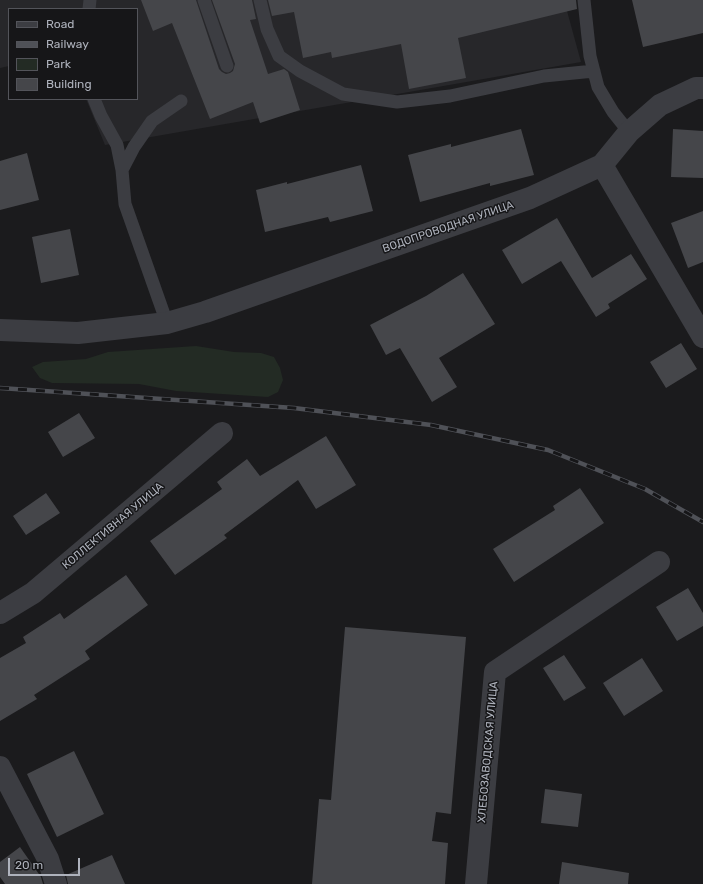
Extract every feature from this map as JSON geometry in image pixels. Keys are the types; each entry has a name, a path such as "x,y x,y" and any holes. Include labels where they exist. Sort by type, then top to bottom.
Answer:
{"street":[{"name":"ВОДОПРОВОДНАЯ УЛИЦА","path":"0,330 78,333 167,323 205,312 530,198 602,165 629,132 660,105 696,88 703,88"},
{"path":"602,165 703,336"},
{"name":"КОЛЛЕКТИВНАЯ УЛИЦА","path":"0,613 33,593 222,433"},
{"name":"ХЛЕБОЗАВОДСКАЯ УЛИЦА","path":"476,884 495,672 659,562"},
{"path":"0,767 48,859 56,884"}],"lane":[{"path":"204,0 227,66"},
{"path":"260,0 267,29 279,56 300,71 343,94 397,102 450,96 544,76 594,71"},
{"path":"584,0 590,56 598,87 629,132"},
{"path":"94,100 101,116 117,145 122,170 125,204 167,323"},
{"path":"122,170 134,148 152,121 181,101"}],"shaded area":[{"path":"0,0 564,0 581,62 105,145 86,100 138,100 138,8 8,8 8,66 0,68"}],"green space":[{"path":"196,346 234,352 261,353 274,357 280,368 283,380 278,392 268,397 176,391 139,384 52,383 40,378 32,367 43,362 86,359 108,352"}],"building":[{"path":"141,0 196,0 219,69 226,74 233,71 235,64 212,0 252,0 256,19 250,20 268,74 284,69 288,72 300,110 260,123 253,102 210,119 172,23 153,31"},
{"path":"268,0 576,0 577,9 458,38 466,78 409,89 401,44 332,58 331,52 303,58 294,12 272,16"},
{"path":"632,0 703,0 703,33 643,47"},
{"path":"521,129 534,175 490,186 490,183 420,202 408,155 451,144 451,147"},
{"path":"673,129 703,131 703,178 671,177"},
{"path":"27,153 39,200 0,210 0,161"},
{"path":"361,165 373,211 330,222 328,217 265,232 256,190 287,182 287,184"},
{"path":"703,211 703,262 688,268 671,223"},
{"path":"557,218 592,278 631,254 647,279 608,304 610,308 596,317 561,261 522,284 502,250"},
{"path":"70,229 79,275 41,283 32,237"},
{"path":"463,273 495,324 439,358 457,387 432,402 400,348 386,355 370,325 426,296"},
{"path":"681,343 697,369 666,388 650,362"},
{"path":"79,413 95,438 63,457 48,432"},
{"path":"326,436 356,485 316,509 298,480 224,535 227,538 175,575 150,541 222,489 217,482 247,459 260,476"},
{"path":"580,488 604,523 514,582 493,549 555,510 553,506"},
{"path":"46,493 60,513 26,535 13,516"},
{"path":"126,575 148,605 85,651 90,659 34,695 37,699 0,721 0,658 26,643 23,637 60,613 64,619"},
{"path":"688,588 703,613 703,626 677,641 656,607"},
{"path":"345,627 466,637 451,814 436,812 432,841 448,843 445,884 312,884 319,799 331,800"},
{"path":"564,655 586,688 564,701 543,668"},
{"path":"642,658 663,691 624,716 603,683"},
{"path":"74,751 104,814 57,837 27,774"},
{"path":"545,789 582,794 578,827 541,823"},
{"path":"20,847 41,877 43,884 5,884 0,877 0,862"},
{"path":"112,855 125,884 68,884 66,875"},
{"path":"562,862 629,873 628,884 559,884"}],"railway":[{"path":"0,388 294,408 431,425 548,450 645,489 703,522"}]}
